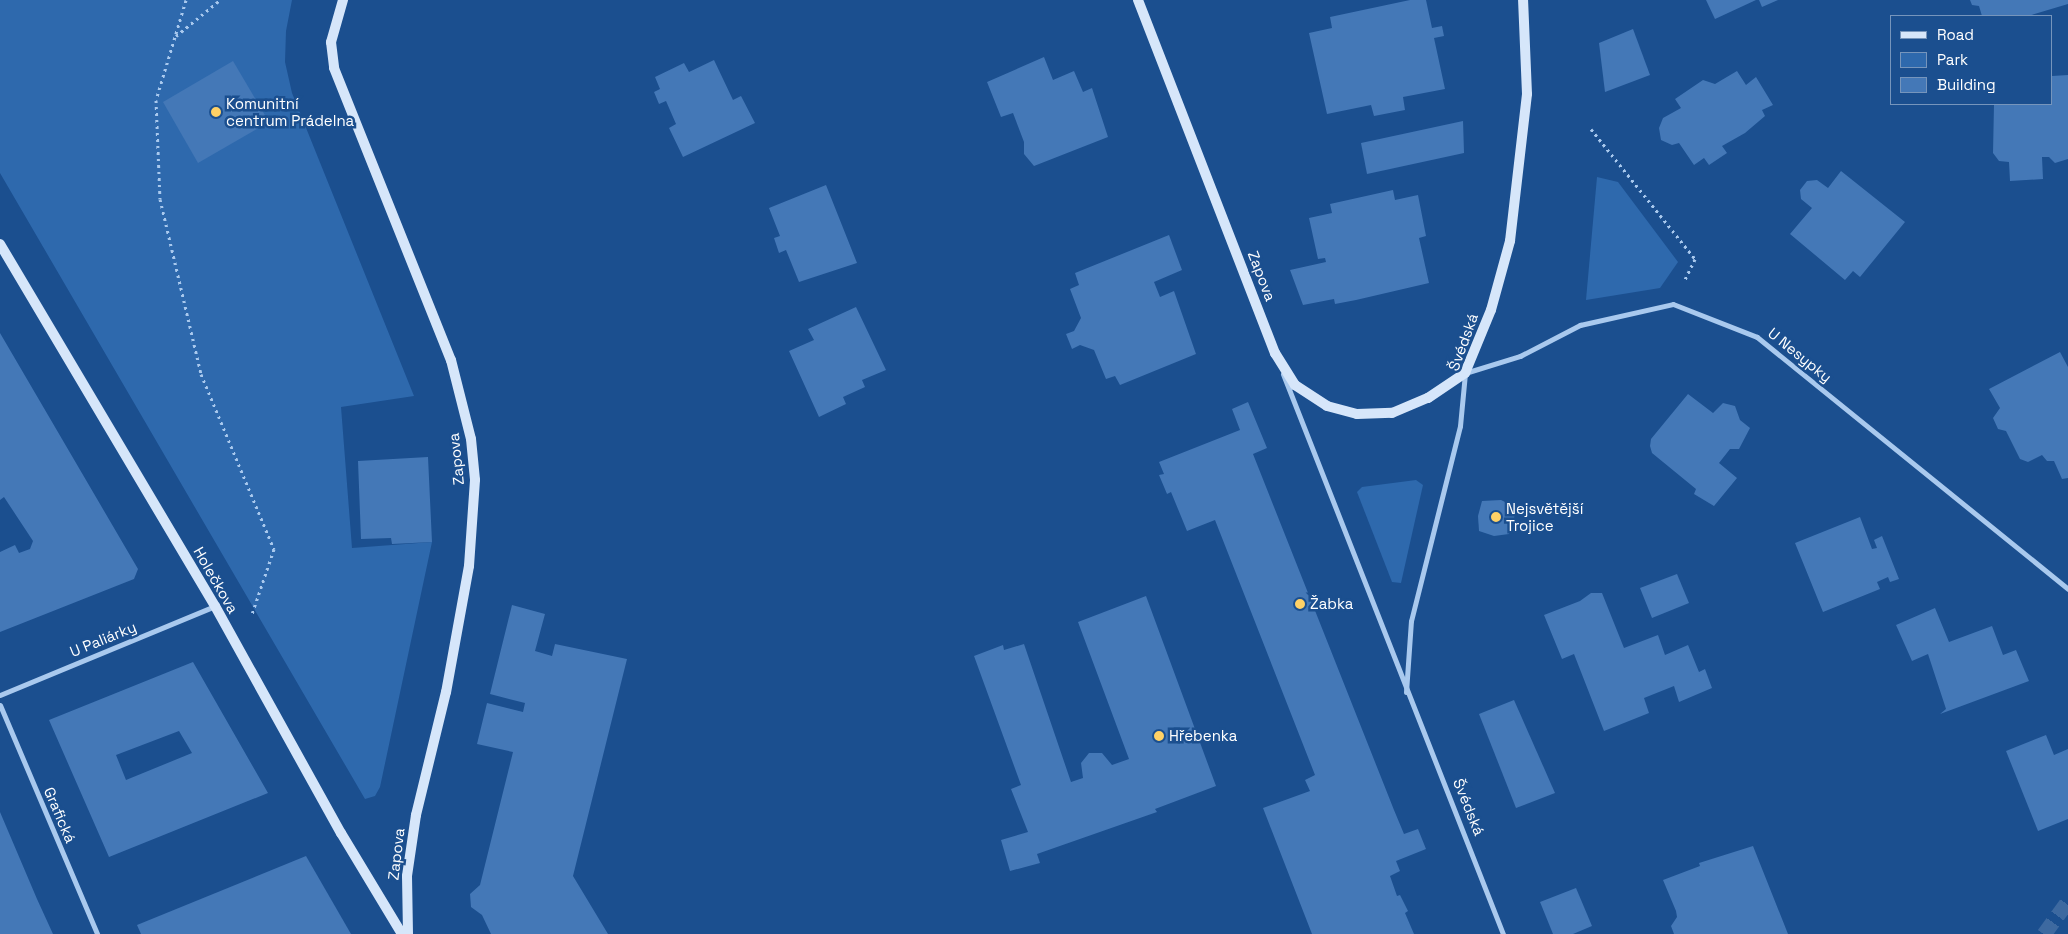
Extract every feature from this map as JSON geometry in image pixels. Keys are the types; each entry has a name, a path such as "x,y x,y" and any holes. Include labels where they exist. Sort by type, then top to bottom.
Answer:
{"street":[{"name":"Zapova","path":"343,0 331,42 334,68 451,360 471,439 475,480 469,566 446,692 416,815 407,876 408,934"},
{"name":"Zapova","path":"1138,0 1275,353 1296,385 1327,406 1357,414 1392,412 1428,398 1465,373"},
{"name":"Švédská","path":"1406,692 1411,621 1460,426 1465,373 1491,310 1510,241 1527,94 1523,0"},
{"name":"Holečkova","path":"0,244 214,606 341,833 402,934"},
{"path":"1465,373 1520,356 1580,325 1673,304"},
{"name":"U Nesypky","path":"1673,304 1757,336 2068,589"},
{"name":"Švédská","path":"1275,353 1406,692 1503,934"},
{"name":"U Paliárky","path":"0,695 214,606"},
{"name":"Grafická","path":"0,705 97,934"}],"path":[{"path":"186,0 156,100 160,200 201,374 274,549 252,614"},
{"path":"176,36 220,0"},
{"path":"1590,129 1695,259 1673,304"}],"green space":[{"path":"0,0 292,0 286,31 285,62 292,93 414,396 341,407 352,548 432,542 380,787 375,796 365,799 0,173"},
{"path":"1597,177 1618,182 1678,262 1660,288 1586,300"},
{"path":"1416,480 1423,485 1401,583 1392,582 1357,492 1362,487"}],"building":[{"path":"1410,0 1426,0 1432,28 1442,26 1444,36 1434,38 1445,89 1403,97 1405,110 1374,116 1371,105 1327,114 1309,33 1332,28 1330,17"},
{"path":"1706,0 1756,0 1715,19"},
{"path":"1759,0 1778,0 1762,7"},
{"path":"1970,0 2068,0 2068,4 2031,15 1982,15 1979,6 1972,5"},
{"path":"1633,29 1650,75 1605,92 1599,43"},
{"path":"1044,57 1053,80 1074,71 1083,92 1092,88 1108,137 1034,166 1024,154 1024,142 1013,113 1001,117 987,82"},
{"path":"714,60 733,100 741,96 755,123 683,157 669,128 676,124 666,101 659,104 654,92 660,89 655,77 684,63 689,72"},
{"name":"Komunitní centrum Prádelna","path":"233,61 269,122 198,163 163,102"},
{"path":"1737,71 1746,85 1756,77 1773,105 1762,110 1765,116 1745,133 1722,146 1727,153 1709,165 1704,158 1694,165 1679,143 1672,145 1661,140 1659,128 1663,118 1681,108 1675,99 1703,80 1715,84"},
{"path":"2068,75 2068,159 2055,163 2049,157 2042,157 2043,179 2010,181 2009,162 1999,161 1993,153 1994,105 2053,105 2053,76"},
{"path":"1463,121 1464,153 1367,174 1361,143"},
{"path":"1841,171 1905,222 1860,277 1853,271 1845,280 1790,234 1812,208 1801,199 1800,190 1807,181 1817,180 1828,188"},
{"path":"826,185 857,263 799,282 786,250 779,253 774,238 780,236 769,208"},
{"path":"1393,190 1395,200 1418,195 1426,236 1419,238 1429,283 1335,304 1334,299 1303,305 1290,270 1326,262 1325,258 1318,259 1309,218 1332,213 1330,204"},
{"path":"1169,235 1182,270 1154,282 1160,297 1174,291 1196,354 1120,385 1115,376 1106,379 1094,350 1080,345 1072,349 1066,334 1074,331 1081,318 1070,289 1079,285 1075,273"},
{"path":"856,307 886,370 862,380 865,387 843,397 846,404 819,417 789,351 814,340 808,329"},
{"path":"0,333 138,569 134,579 0,632 0,552 15,545 19,553 30,549 33,541 4,497 0,500"},
{"path":"2060,352 2068,367 2068,478 2062,479 2054,461 2047,461 2042,455 2028,462 2020,459 2006,431 1998,429 1993,418 2000,408 1989,389"},
{"path":"1688,394 1713,413 1723,403 1735,406 1740,420 1750,428 1739,449 1730,449 1719,463 1737,478 1714,506 1694,494 1696,489 1652,453 1650,446 1651,439"},
{"path":"1248,402 1267,448 1253,454 1394,810 1404,834 1418,829 1426,849 1396,861 1400,871 1390,876 1397,896 1400,895 1408,911 1405,913 1414,934 1312,934 1263,808 1310,791 1305,780 1315,775 1215,520 1187,531 1171,492 1167,494 1159,475 1164,474 1159,462 1240,430 1232,409"},
{"path":"428,457 432,542 392,544 391,538 361,539 358,461"},
{"name":"Nejsvětější Trojice","path":"1501,500 1515,507 1514,521 1509,534 1494,536 1479,531 1478,516 1482,501"},
{"path":"1860,517 1872,549 1877,548 1874,540 1882,536 1899,579 1890,582 1888,577 1877,582 1880,589 1823,612 1795,543"},
{"path":"1677,574 1689,603 1652,618 1640,588"},
{"path":"1591,593 1602,593 1624,648 1658,635 1665,655 1688,645 1699,672 1705,669 1712,688 1679,702 1674,686 1644,698 1649,713 1604,731 1574,654 1562,659 1544,615 1580,601"},
{"name":"Hřebenka","path":"1146,596 1216,786 1155,809 1157,812 1037,854 1040,863 1010,871 1001,840 1028,832 1011,789 1021,785 974,656 1003,645 1004,650 1024,644 1071,782 1083,778 1081,763 1089,753 1102,753 1112,765 1129,759 1078,622"},
{"path":"512,605 545,614 535,651 552,656 555,644 627,659 573,876 608,934 491,934 482,915 471,907 470,894 480,885 513,752 477,744 487,703 523,712 525,703 490,694"},
{"path":"1935,608 1949,642 1992,626 2003,655 2016,650 2029,681 1940,714 1946,709 1928,654 1912,661 1896,625"},
{"path":"193,662 268,793 109,857 49,720","holes":["179,731 192,753 126,780 116,755"]},
{"path":"1514,700 1555,793 1516,808 1479,714"},
{"path":"2046,735 2054,755 2068,749 2068,819 2038,831 2006,751"},
{"path":"0,812 37,899 53,934 0,934"},
{"path":"1753,846 1788,934 1674,934 1671,926 1677,917 1676,911 1663,880 1700,866 1699,863"},
{"path":"306,856 351,934 141,934 137,925"},
{"path":"1576,888 1592,926 1573,934 1553,934 1540,902"}],"tunnel":[{"path":"2044,934 2068,901"}],"place":[{"name":"Komunitní centrum Prádelna","path":"216,112"},
{"name":"Nejsvětější Trojice","path":"1496,517"},
{"name":"Žabka","path":"1300,604"},
{"name":"Hřebenka","path":"1159,736"}]}
